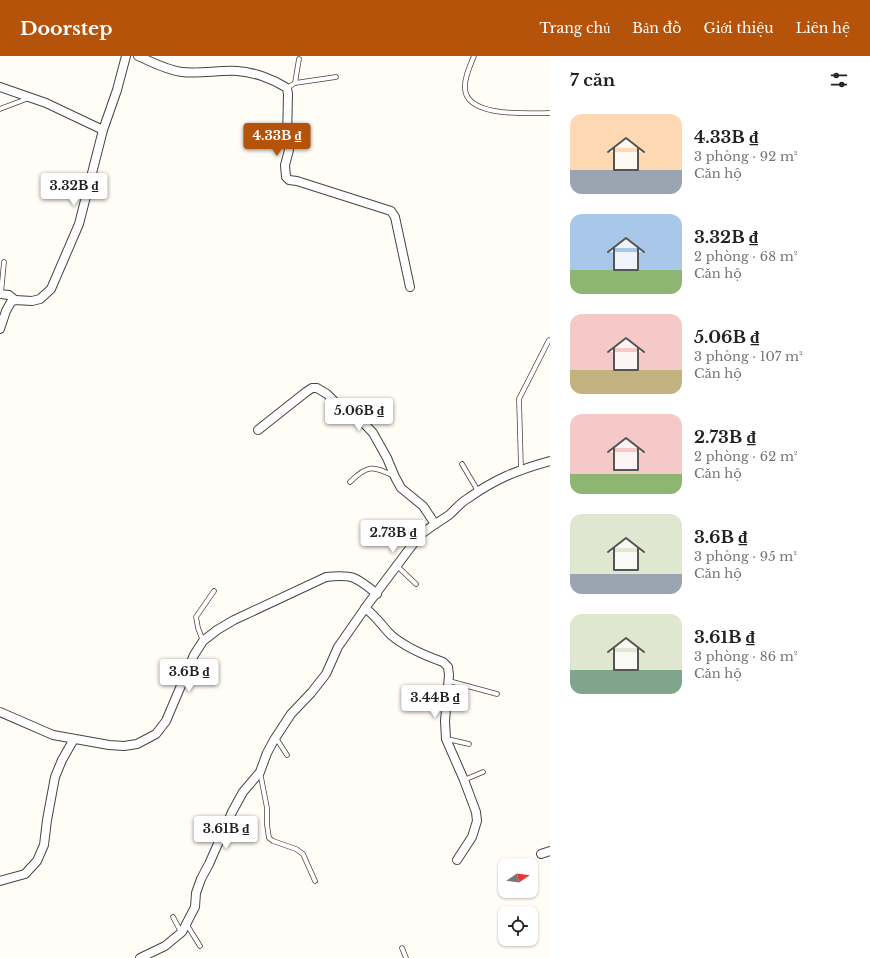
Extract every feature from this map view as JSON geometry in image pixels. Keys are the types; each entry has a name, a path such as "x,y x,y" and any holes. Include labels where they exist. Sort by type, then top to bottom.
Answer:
{"street":[{"path":"0,329 6,311 11,302 16,300 32,301 40,299 51,290 79,224 103,130 117,90 126,56"},
{"path":"138,56 173,70 183,72 238,71 253,74 278,83 286,88 288,94 287,140 289,150 285,165 286,177 289,180 297,181 391,212 395,217 410,287"},
{"path":"0,87 32,97 103,130"},
{"path":"0,294 9,295 16,300"},
{"path":"258,430 306,392 312,388 317,388 327,394 339,406 360,418 373,434 388,458 395,476 402,488 423,506 435,524"},
{"path":"140,958 165,946 182,932 195,907 196,893 201,879 243,792 260,772 267,753 276,737 292,714 326,674 338,647 419,536 478,491 504,476 521,469 550,461"},
{"path":"0,712 53,735 124,746 137,744 156,734 166,721 194,655 203,641 217,630 234,620 326,577 342,575 357,578 377,594"},
{"path":"365,608 376,617 401,643 443,662 448,667 445,721 446,739 464,780 476,812 477,821 472,836 457,860"},
{"path":"0,880 25,874 37,861 44,845 55,777 62,760 74,739"},
{"path":"541,854 550,851"}],"lane":[{"path":"474,56 466,79 465,90 469,100 475,106 520,114 550,112"},
{"path":"295,83 299,59"},
{"path":"286,88 295,83 336,78"},
{"path":"0,109 32,97"},
{"path":"0,294 4,262"},
{"path":"521,469 519,399 548,340"},
{"path":"462,464 478,491"},
{"path":"350,482 361,471 371,468 378,468 395,476"},
{"path":"397,566 416,584"},
{"path":"203,641 196,617 214,591"},
{"path":"448,681 497,694"},
{"path":"276,737 287,755"},
{"path":"446,739 469,744"},
{"path":"260,772 269,838 273,841 296,849 303,854 315,881"},
{"path":"464,780 483,772"},
{"path":"173,917 182,932"},
{"path":"186,924 200,946"},
{"path":"402,948 406,958"}]}
